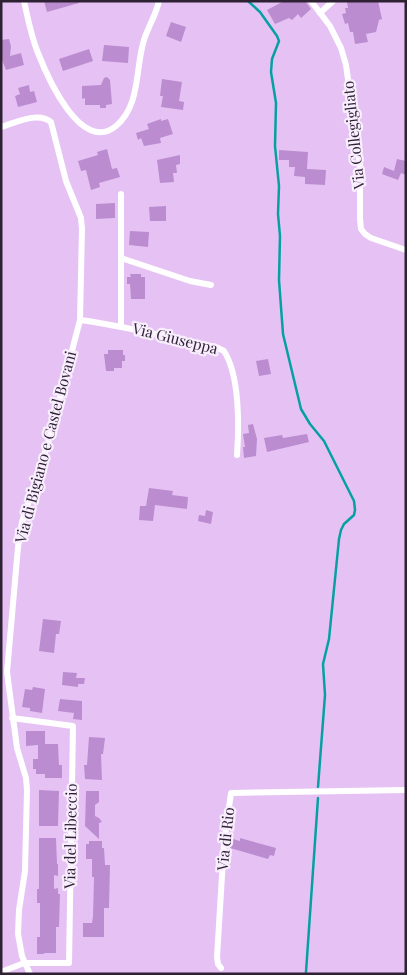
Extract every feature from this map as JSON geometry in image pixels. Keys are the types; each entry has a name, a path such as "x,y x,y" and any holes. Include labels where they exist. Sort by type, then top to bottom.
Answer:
{"street":[{"path":"24,1 38,53 60,98 81,125 91,130 102,131 115,127 129,106 138,82 143,44 159,1"},
{"name":"Via Collegigliato","path":"311,1 341,48 348,75 360,165 361,229 364,234 371,238 406,250"},
{"path":"320,13 333,1"},
{"name":"Via di Bigiano e Castel Bovani","path":"1,127 38,118 48,120 52,126 64,175 82,224 80,320 48,443 29,499 19,537 8,661 12,718 27,790 26,871 18,920 19,943 24,963 30,974"},
{"path":"121,194 121,326"},
{"path":"120,258 190,281 211,285"},
{"name":"Via Giuseppa","path":"80,320 121,326 158,336 216,347 224,351 231,371 237,400 239,425 237,455"},
{"name":"Via del Libeccio","path":"12,718 73,726 69,963 24,963"},
{"name":"Via di Rio","path":"221,968 217,957 224,842 231,793 406,790"},
{"path":"1,972 24,963"}],"building":[{"path":"44,1 79,1 79,3 47,12"},
{"path":"284,1 305,1 311,9 301,18 298,14 292,20 289,18 275,24 267,10"},
{"path":"378,1 382,19 379,20 376,32 366,34 368,42 355,44 353,32 350,32 348,23 345,24 342,14 346,13 345,8 348,8 347,2"},
{"path":"171,22 186,27 181,42 166,36"},
{"path":"9,39 11,46 10,56 21,53 24,65 6,70 1,57 1,40"},
{"path":"104,45 129,47 128,63 102,61"},
{"path":"89,49 93,61 63,71 59,59"},
{"path":"107,77 110,80 112,104 106,105 106,108 100,108 100,105 85,105 85,98 82,99 82,86 101,85 104,78"},
{"path":"162,79 182,82 179,101 184,102 183,110 161,107 163,96 160,96"},
{"path":"29,85 30,92 34,91 37,102 18,107 15,96 20,94 18,88"},
{"path":"161,119 161,121 168,119 173,134 160,138 161,143 144,146 141,138 138,140 136,133 149,129 147,124"},
{"path":"107,149 112,169 117,168 120,177 99,183 100,187 91,190 86,170 81,171 78,161 98,155 97,152"},
{"path":"279,150 308,152 307,169 326,170 325,185 305,184 305,177 294,176 295,167 289,167 289,160 279,160"},
{"path":"180,155 180,164 176,165 177,173 173,173 174,182 160,183 157,160"},
{"path":"397,159 406,161 406,175 401,173 398,180 382,174 384,167 394,171"},
{"path":"115,203 115,218 96,219 96,204"},
{"path":"166,206 166,221 150,221 149,207"},
{"path":"130,231 149,232 148,247 129,245"},
{"path":"130,274 141,274 141,277 145,277 145,299 131,299 130,284 127,284 127,277 131,277"},
{"path":"108,350 123,350 125,361 122,361 122,368 106,371 104,354 108,354"},
{"path":"268,359 271,374 259,376 256,361"},
{"path":"253,424 257,439 256,456 244,458 243,434 249,433 248,425"},
{"path":"307,434 309,442 267,452 264,438 282,435 283,438"},
{"path":"149,488 173,491 172,495 188,497 187,509 155,505 153,521 139,520 140,506 146,506"},
{"path":"206,510 213,512 211,524 198,521 199,515 205,516"},
{"path":"43,619 61,621 59,634 56,634 54,653 39,651"},
{"path":"63,672 77,673 76,678 85,678 84,684 78,684 78,687 62,685"},
{"path":"33,687 45,689 42,713 30,711 30,708 22,707 25,689 32,690"},
{"path":"60,699 82,701 82,720 73,719 74,713 58,711"},
{"path":"26,731 45,731 45,744 58,744 59,765 62,765 62,778 45,778 45,774 36,774 36,769 33,769 33,759 38,759 38,745 26,746"},
{"path":"89,737 105,738 103,754 101,754 102,780 85,779 84,765 87,765"},
{"path":"39,790 59,791 58,826 39,826"},
{"path":"86,791 99,791 99,802 95,805 95,816 102,822 99,823 99,839 85,826"},
{"path":"39,838 56,838 58,876 54,875 54,889 58,888 58,894 60,894 59,927 56,927 56,953 37,954 37,937 40,937 40,903 37,903 37,889 39,889"},
{"path":"240,838 276,848 274,856 270,855 268,859 230,848 233,839 240,841"},
{"path":"89,841 102,841 105,865 110,865 109,908 104,908 104,937 83,937 83,923 92,923 93,916 94,877 92,877 92,859 86,859 86,844 89,844"}],"waterway":[{"path":"248,1 260,12 279,41 272,59 271,72 276,103 275,146 279,186 278,214 280,236 279,280 283,334 301,409 324,441 354,501 355,510 354,515 344,524 339,539 329,639 323,664 325,695 318,787"},
{"path":"306,972 318,798"}]}
